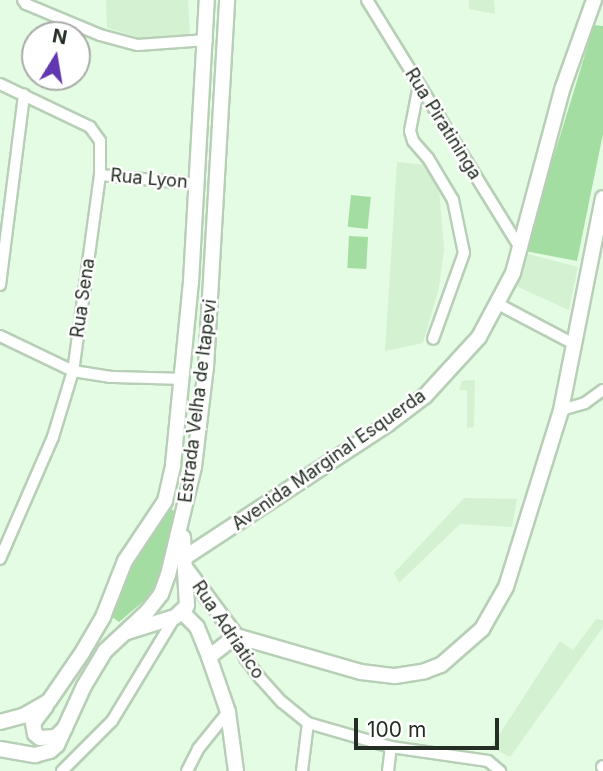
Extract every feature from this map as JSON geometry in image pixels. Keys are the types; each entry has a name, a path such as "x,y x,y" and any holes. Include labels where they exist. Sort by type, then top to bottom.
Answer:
{"main road":[{"name":"Estrada Velha de Itapevi","path":"0,722 23,716 49,701 103,617 125,561 165,501 173,465 181,379 207,40 207,0"},
{"name":"Estrada Velha de Itapevi","path":"0,749 35,755 50,751 68,724 94,669 122,634 147,612 161,594 182,524 194,467 206,367 227,0"},
{"name":"Avenida Marginal Esquerda","path":"186,564 425,396 461,360 498,304 520,248 563,87 594,0"},
{"path":"209,657 236,636 372,674 395,676 425,671 454,656 482,629 506,587 561,410 603,198"},
{"path":"122,634 179,614 189,601 182,524"},
{"name":"Rua Adriatico","path":"186,564 236,636"},
{"path":"179,614 198,627 209,657 228,712 236,771"},
{"path":"49,701 33,723 35,734 40,738 56,737 68,724"}],"street":[{"path":"23,0 26,4 100,35 138,45 207,40"},
{"name":"Rua Piratininga","path":"368,0 520,248"},
{"name":"Rua Sena","path":"0,84 90,127 100,141 100,175 73,371 53,437 0,559"},
{"path":"419,85 410,131 413,141 428,158 453,200 464,253 433,339"},
{"path":"0,285 24,95"},
{"name":"Rua Lyon","path":"100,175 197,184"},
{"path":"498,304 574,344"},
{"path":"0,336 73,371 110,377 181,379"},
{"path":"561,410 585,403 603,390"},
{"path":"62,771 113,721 179,614"},
{"name":"Rua Adriatico","path":"236,636 245,658 261,679 282,702 308,723 391,747 487,766 499,771"},
{"path":"187,771 204,741 228,712"},
{"path":"302,771 308,723"},
{"path":"388,771 391,747"}],"shaded area":[{"path":"106,0 188,0 190,36 151,41 107,28"},
{"path":"469,0 494,0 495,14 469,9"},
{"path":"397,162 427,165 439,189 444,249 439,288 423,343 385,351"},
{"path":"524,253 578,267 569,310 516,286"},
{"path":"475,380 474,427 467,428 467,390 459,390 462,381"},
{"path":"464,498 517,499 512,527 460,524 399,583 394,573"},
{"path":"596,619 603,620 603,627 510,757 491,747 560,641 573,650"}],"green space":[{"path":"594,25 603,26 603,134 577,261 525,251"},
{"path":"351,195 371,197 368,229 348,227"},
{"path":"349,236 368,237 366,269 347,268"},
{"path":"167,506 177,513 158,589 119,622 112,617 128,572"}]}
